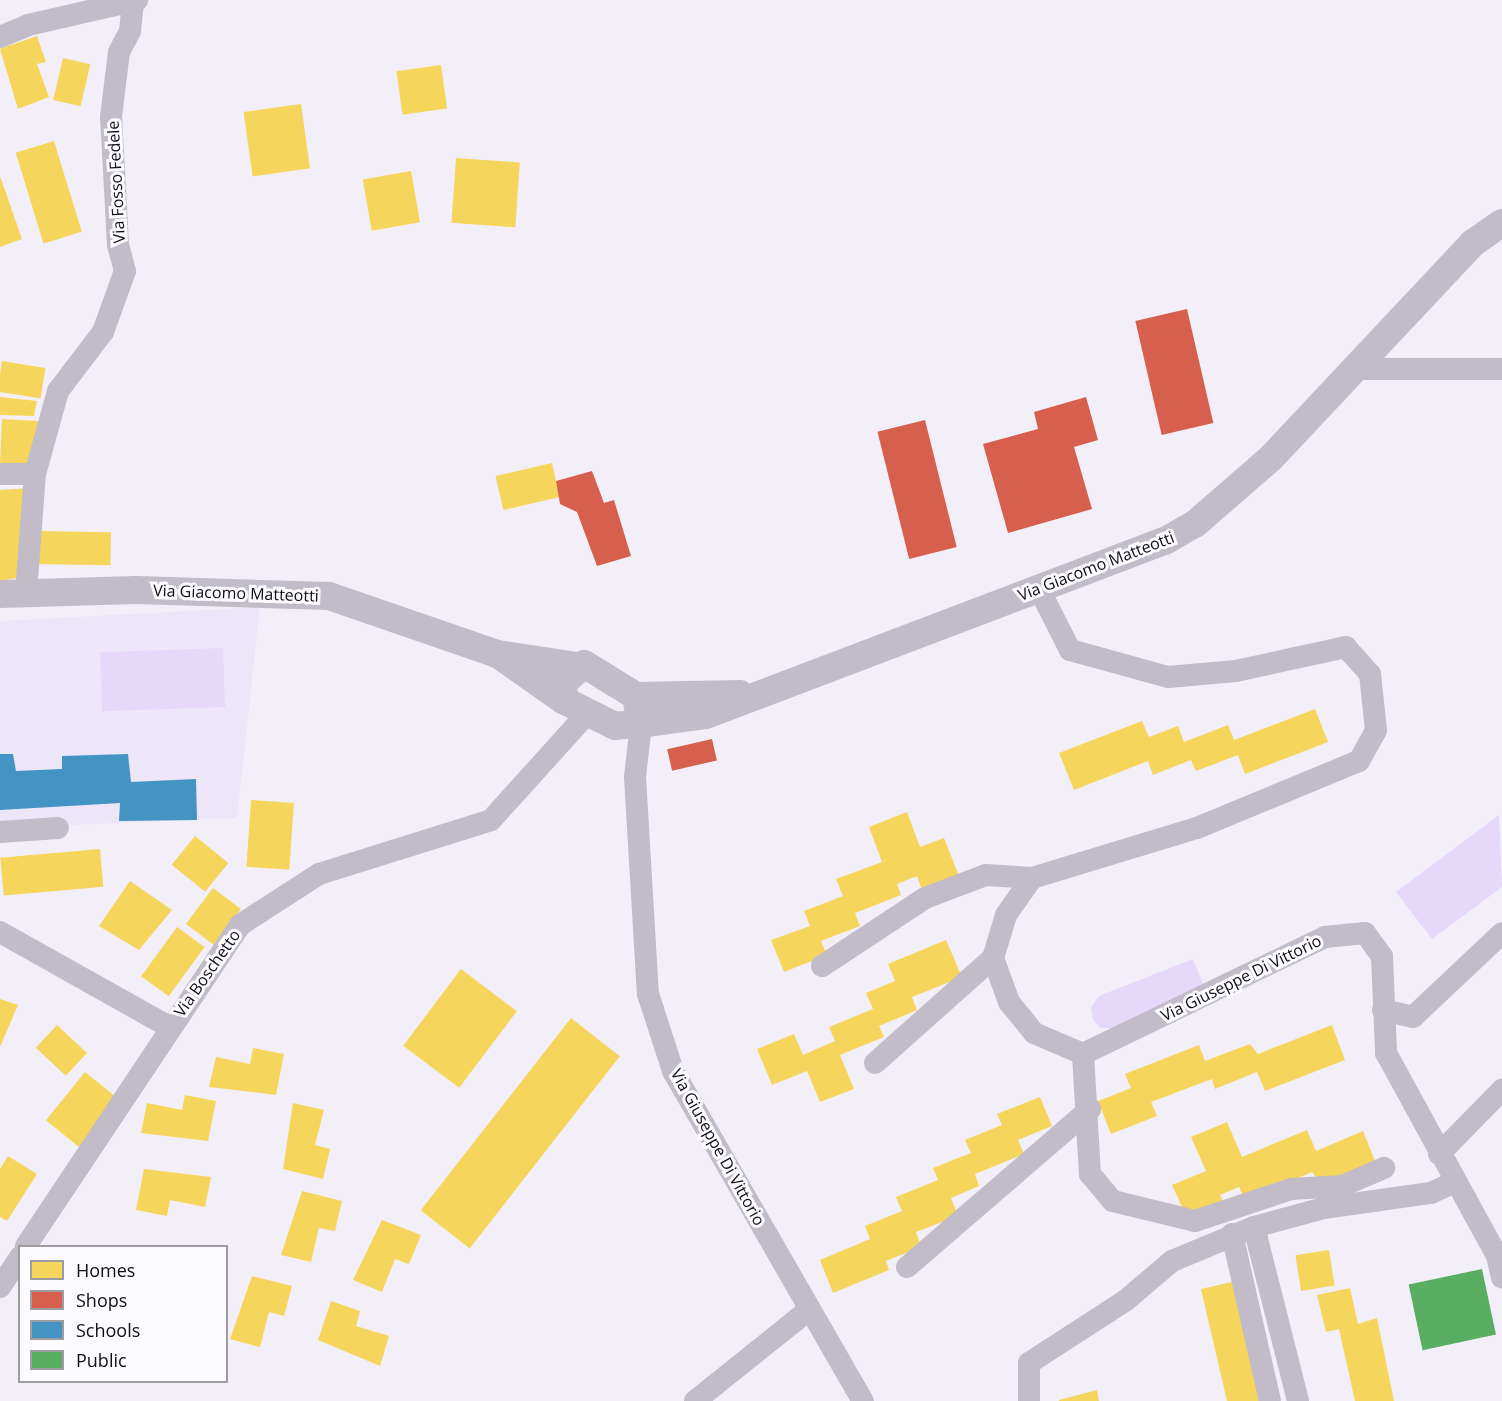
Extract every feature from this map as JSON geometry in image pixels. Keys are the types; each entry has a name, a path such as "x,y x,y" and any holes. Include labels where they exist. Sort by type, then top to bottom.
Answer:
{"street":[{"path":"0,37 28,25 135,1"},
{"name":"Via Fosso Fedele","path":"13,594 34,474 58,391 103,332 125,271 111,117 119,52 130,31 135,1"},
{"name":"Via Giacomo Matteotti","path":"497,654 574,708 631,715 706,715 1165,541 1195,524 1271,458 1473,243 1502,224"},
{"path":"1354,369 1502,369"},
{"path":"0,474 34,474"},
{"path":"822,966 925,898 986,875 1032,878 1197,828 1359,761 1376,730 1370,674 1346,647 1236,671 1168,677 1070,651 1039,589"},
{"name":"Via Giacomo Matteotti","path":"13,594 136,590 329,596 497,654 596,667 631,715"},
{"path":"574,708 564,682 577,666"},
{"name":"Via Boschetto","path":"27,1245 169,1027 240,925 319,874 491,820 574,708"},
{"name":"Via Giuseppe Di Vittorio","path":"631,715 636,764 648,994 673,1071 863,1401"},
{"path":"0,832 58,828"},
{"path":"875,1063 993,958 1006,915 1032,878"},
{"path":"0,932 169,1027"},
{"name":"Via Giuseppe Di Vittorio","path":"1083,1054 1325,937 1365,933 1382,957 1386,1053 1439,1154 1500,1262"},
{"path":"1383,1010 1413,1017 1502,933"},
{"path":"993,958 1009,1002 1034,1032 1083,1054 1090,1109 1090,1174 1113,1201 1152,1214 1195,1221 1292,1190 1342,1186 1384,1168"},
{"path":"1439,1154 1502,1090"},
{"path":"907,1268 1090,1109"},
{"path":"1029,1401 1029,1363 1125,1301 1172,1261 1232,1234 1254,1227 1324,1208 1431,1193 1455,1182"},
{"path":"1254,1227 1298,1401"},
{"path":"1232,1234 1270,1401"},
{"path":"0,1287 18,1260"},
{"path":"695,1401 810,1309"}],"shaded area":[{"path":"260,607 237,818 0,828 0,621"},
{"path":"223,648 225,707 102,711 100,652"},
{"path":"1499,815 1502,887 1432,939 1396,892"},
{"path":"1193,959 1206,991 1113,1028 1100,1028 1093,1019 1091,1008 1099,996"}],"building: Homes":[{"path":"37,36 46,62 37,64 49,97 18,109 0,49"},
{"path":"63,58 90,64 81,106 53,100"},
{"path":"441,65 447,109 403,115 396,71"},
{"path":"301,104 310,168 253,176 244,112"},
{"path":"54,141 82,232 44,244 16,153"},
{"path":"456,158 520,162 515,227 451,223"},
{"path":"411,171 420,222 372,231 363,180"},
{"path":"0,176 22,239 0,247"},
{"path":"2,361 45,368 41,399 0,392"},
{"path":"0,397 37,401 34,416 0,415"},
{"path":"2,419 38,421 31,465 0,463"},
{"path":"552,463 560,497 503,510 495,476"},
{"path":"31,488 23,577 0,581 0,490"},
{"path":"35,531 111,532 110,565 34,564"},
{"path":"1315,709 1328,742 1245,774 1238,755 1196,771 1191,760 1153,775 1148,761 1074,790 1059,753 1142,721 1149,737 1178,726 1184,742 1228,725 1234,740"},
{"path":"251,800 294,803 289,870 246,867"},
{"path":"907,812 920,847 944,838 959,876 922,890 917,876 897,884 901,895 855,913 860,926 821,941 827,955 784,972 771,940 810,926 804,911 843,896 836,879 882,862 869,827"},
{"path":"195,836 228,863 205,892 172,865"},
{"path":"100,849 103,887 4,896 0,858"},
{"path":"130,881 172,910 139,950 99,926"},
{"path":"213,888 241,909 214,945 186,924"},
{"path":"177,927 205,947 169,996 141,976"},
{"path":"946,940 962,977 912,997 917,1010 879,1026 884,1037 840,1055 854,1089 820,1102 807,1071 772,1085 757,1049 794,1034 803,1055 835,1041 829,1027 873,1009 866,993 895,981 888,964"},
{"path":"461,969 517,1011 459,1088 403,1046"},
{"path":"0,999 18,1005 0,1047"},
{"path":"571,1018 620,1056 470,1248 421,1210"},
{"path":"57,1025 87,1053 66,1076 36,1048"},
{"path":"1332,1025 1345,1060 1265,1091 1257,1072 1215,1089 1212,1079 1151,1102 1157,1116 1111,1134 1098,1101 1131,1088 1125,1074 1199,1045 1205,1061 1250,1044 1258,1054"},
{"path":"253,1048 284,1054 276,1095 209,1087 216,1057 250,1064"},
{"path":"85,1072 118,1099 79,1147 46,1120"},
{"path":"185,1095 216,1101 208,1141 141,1133 147,1103 182,1110"},
{"path":"1040,1097 1052,1126 1018,1140 1024,1154 975,1174 979,1186 951,1198 958,1216 916,1232 921,1247 886,1261 889,1270 833,1293 820,1260 870,1239 865,1226 902,1211 896,1197 938,1180 933,1168 971,1153 965,1140 1002,1125 997,1114"},
{"path":"293,1103 324,1110 315,1145 330,1149 323,1179 283,1169"},
{"path":"1227,1122 1242,1157 1307,1130 1316,1151 1363,1131 1375,1161 1321,1184 1312,1172 1245,1201 1239,1187 1220,1195 1224,1203 1187,1218 1172,1185 1206,1171 1191,1137"},
{"path":"8,1156 37,1174 7,1221 0,1217 0,1169"},
{"path":"144,1169 211,1177 205,1207 170,1200 167,1216 136,1210"},
{"path":"302,1191 342,1201 335,1231 319,1228 311,1262 281,1255"},
{"path":"382,1220 421,1235 409,1264 395,1259 382,1292 353,1280"},
{"path":"1329,1250 1335,1286 1301,1291 1295,1255"},
{"path":"252,1276 292,1286 284,1316 269,1312 260,1347 230,1339"},
{"path":"1236,1281 1260,1401 1227,1401 1201,1289"},
{"path":"1350,1288 1358,1324 1377,1318 1394,1401 1355,1401 1339,1329 1326,1332 1317,1295"},
{"path":"331,1301 360,1311 356,1326 389,1336 380,1366 318,1340"},
{"path":"1097,1390 1099,1401 1059,1401 1059,1400"}],"building: Shops":[{"path":"1187,309 1213,423 1162,435 1135,321"},
{"path":"1086,397 1098,440 1074,447 1092,509 1008,533 983,444 1038,429 1034,412"},
{"path":"925,420 957,547 909,559 877,432"},
{"path":"592,471 604,503 614,500 631,556 597,566 577,512 560,504 556,481"},
{"path":"712,739 717,760 672,771 667,749"}],"building: Schools":[{"path":"0,754 13,754 16,771 62,769 62,756 128,754 131,782 196,779 197,820 119,821 120,803 0,810"}],"building: Public":[{"path":"1482,1269 1496,1335 1423,1350 1409,1285"}]}
